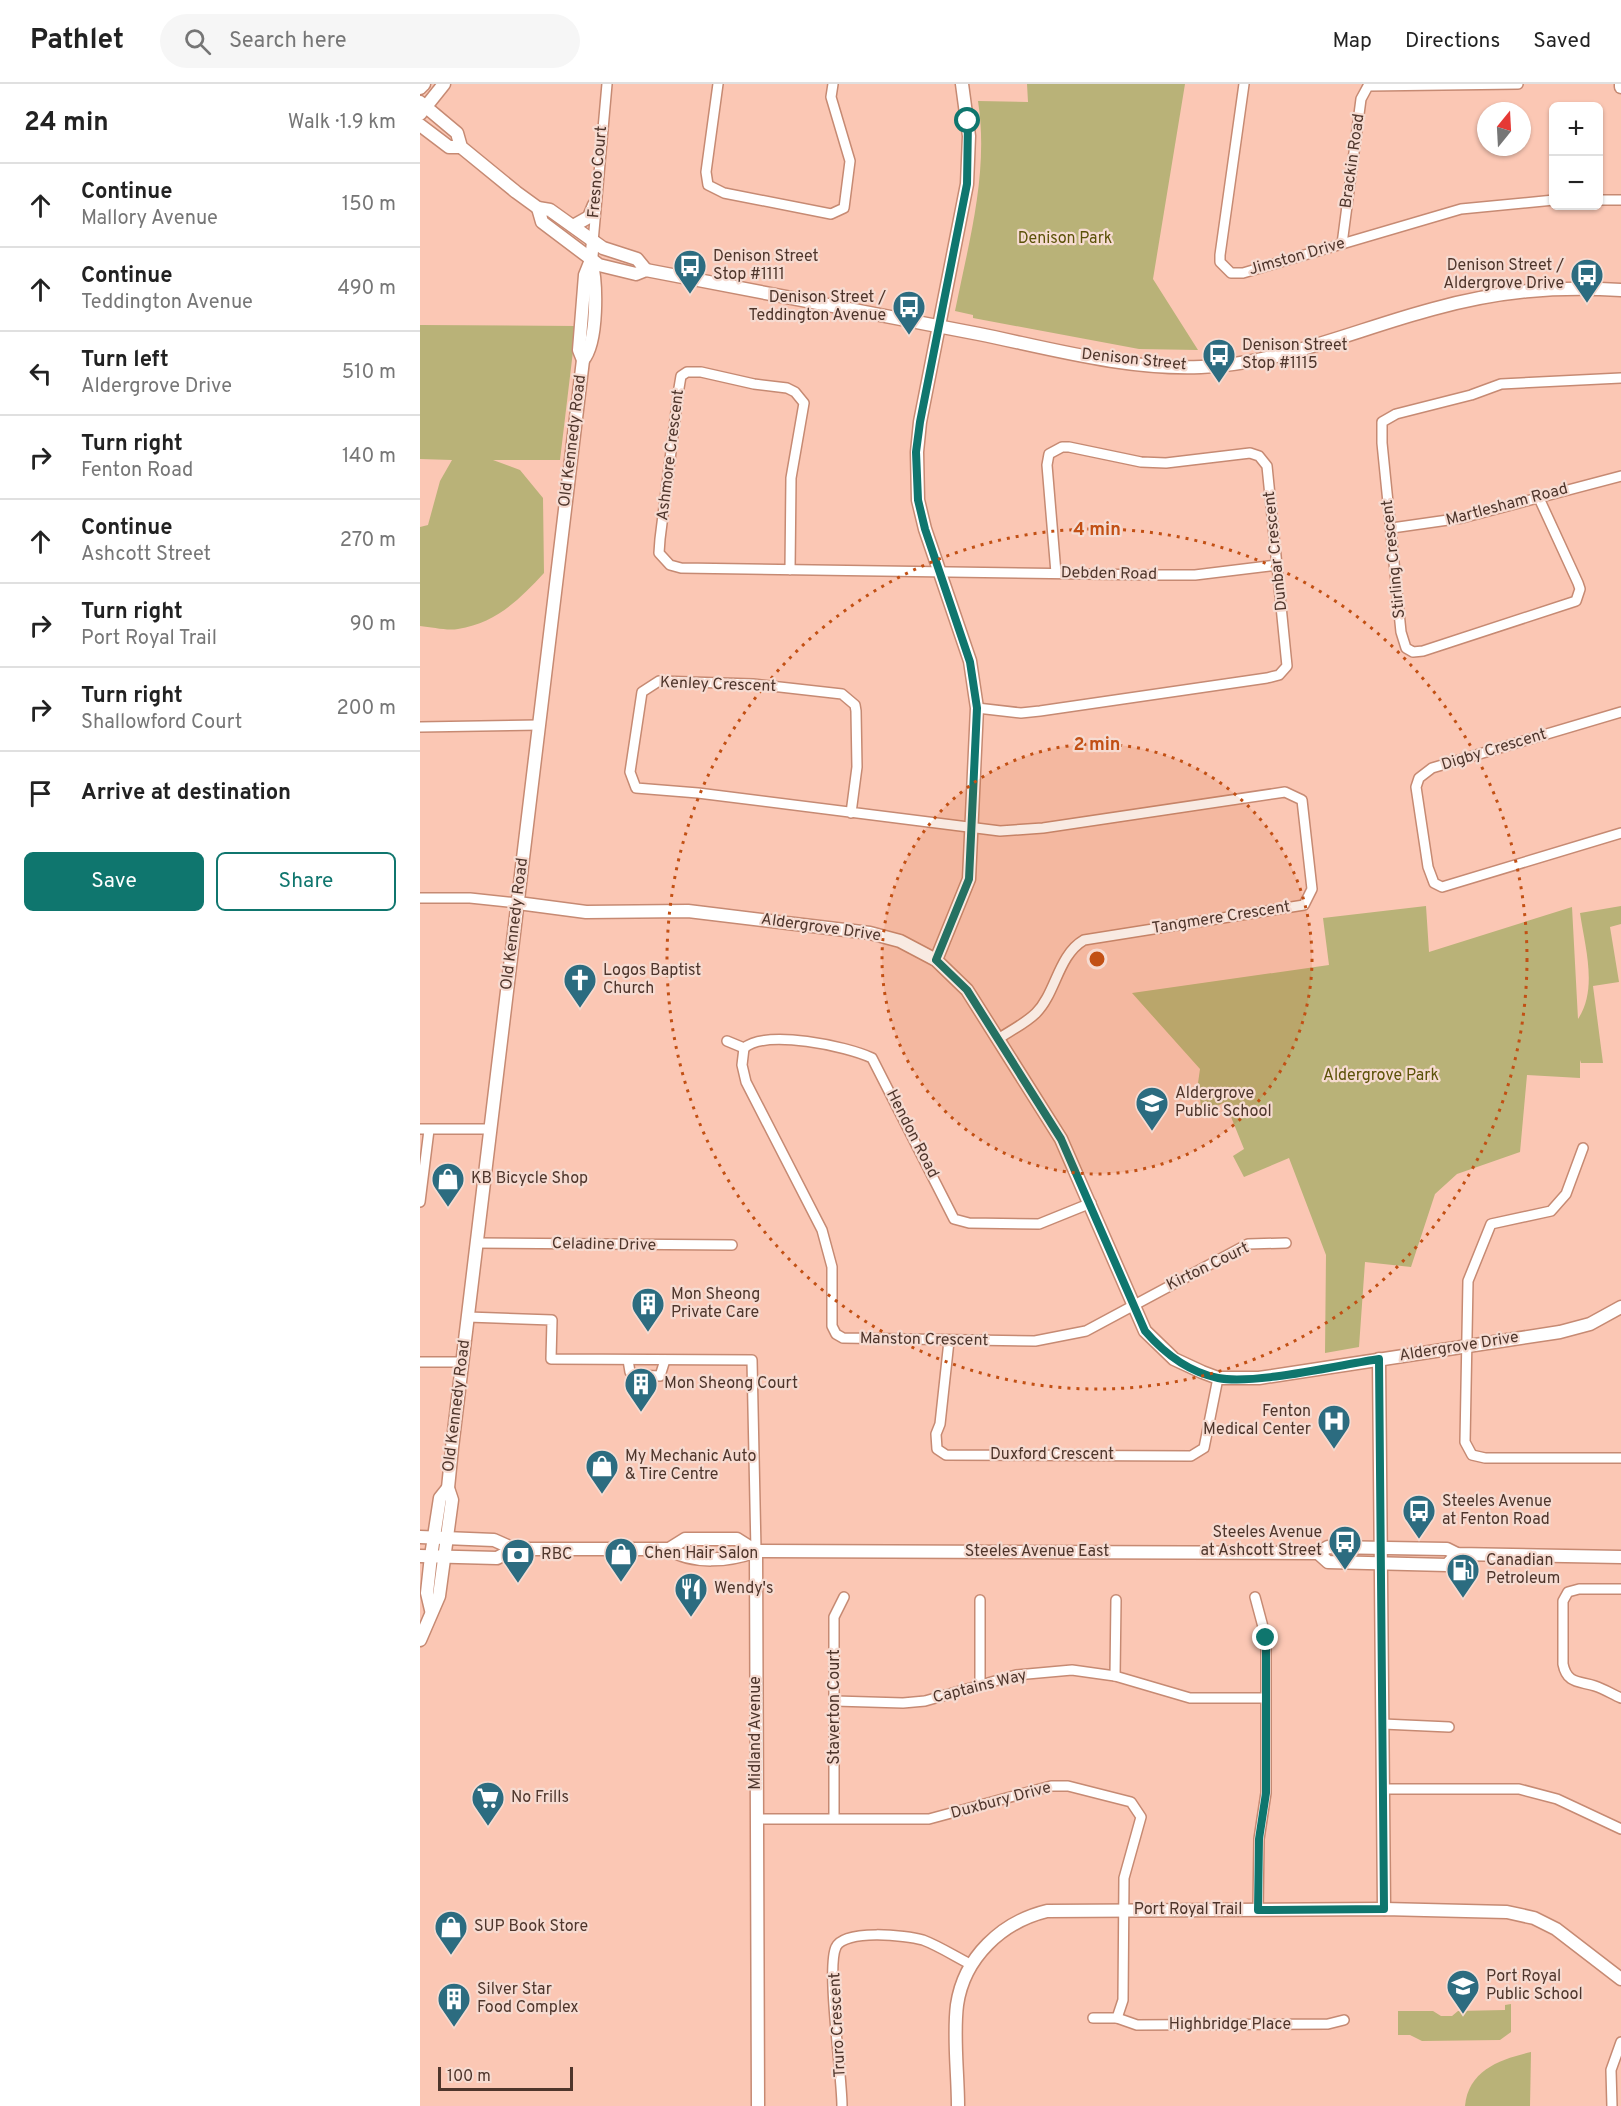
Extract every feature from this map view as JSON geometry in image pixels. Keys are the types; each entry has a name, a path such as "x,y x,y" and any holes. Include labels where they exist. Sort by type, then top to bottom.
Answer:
{"street":[{"path":"420,88 424,84"},
{"path":"422,108 444,84"},
{"name":"Fresno Court","path":"591,260 594,205 607,84"},
{"path":"718,84 706,172 708,185 724,192 831,213 844,208 850,161 831,97 833,84"},
{"path":"936,960 969,879 974,828 977,708 970,662 918,500 916,452 969,170 968,121 962,84"},
{"name":"Jimston Drive","path":"1244,84 1220,262 1231,273 1243,273 1461,209 1549,200"},
{"name":"Brackin Road","path":"1342,244 1361,99 1368,86 1518,84"},
{"name":"Denison Street","path":"422,108 457,133 461,147 538,208 550,210 593,242 610,251 637,259 646,270"},
{"name":"Denison Street","path":"420,125 449,147 461,147"},
{"path":"1603,200 1621,200"},
{"path":"573,226 589,217 594,205"},
{"name":"Denison Street","path":"538,208 542,222 604,268 636,274 646,270 1128,363 1202,367 1272,357 1433,309 1495,295 1558,287 1621,290"},
{"name":"Old Kennedy Road","path":"431,1610 427,1593 426,1556 441,1538 452,1500 448,1488 476,1243 584,360 590,352 596,278 591,260"},
{"name":"Ashmore Crescent","path":"790,570 791,478 804,403 795,392 787,388 754,384 701,372 687,372 681,376 679,388 660,553 670,565 681,568 790,570 940,572"},
{"name":"Stirling Crescent","path":"1538,496 1578,583 1580,589 1576,601 1423,651 1413,652 1406,648 1401,632 1382,422 1388,417 1511,382 1621,378"},
{"name":"Dunbar Crescent","path":"977,708 1021,713 1040,711 1278,675 1287,666 1267,466 1259,456 1250,453 1153,463 1069,447 1062,447 1049,454 1047,465 1056,573"},
{"name":"Martlesham Road","path":"1392,528 1451,521 1538,496 1621,476"},
{"name":"Debden Road","path":"940,572 1195,575 1277,565"},
{"name":"Kenley Crescent","path":"851,813 857,767 856,711 855,705 842,694 753,684 659,681 642,692 630,772 636,788 699,793 851,813 974,828"},
{"name":"Digby Crescent","path":"1621,712 1432,768 1419,778 1416,787 1428,867 1434,884 1442,887 1621,833"},
{"path":"420,727 539,725"},
{"name":"Tangmere Crescent","path":"974,828 999,831 1043,828 1285,792 1302,800 1305,812 1312,889 1304,905 1084,940 1075,945 1038,1012 998,1039"},
{"name":"Aldergrove Drive","path":"420,898 470,898 586,912 688,911 870,933 900,941 936,960 967,990 1061,1139 1091,1203 1145,1331 1164,1352 1174,1359 1218,1378 1259,1378 1574,1329 1590,1324 1621,1307"},
{"path":"727,1041 744,1048"},
{"name":"Hendon Road","path":"744,1048 757,1041 806,1041 861,1053 872,1058 954,1219 969,1222 1039,1224 1091,1203"},
{"name":"Manston Crescent","path":"744,1048 742,1065 746,1082 822,1230 832,1268 831,1317 836,1334 858,1340 883,1338 1035,1341 1086,1332 1134,1304"},
{"path":"420,1202 424,1130 490,1129"},
{"path":"1583,1148 1566,1194 1551,1210 1491,1224 1468,1281 1465,1442 1472,1455 1501,1459 1621,1458"},
{"name":"Celadine Drive","path":"476,1243 732,1245"},
{"name":"Kirton Court","path":"1134,1304 1248,1244 1286,1243"},
{"path":"468,1317 552,1320 551,1359 665,1360 660,1376 634,1375 630,1372 628,1360"},
{"name":"Duxford Crescent","path":"949,1341 940,1424 936,1434 937,1449 946,1455 1191,1456 1204,1448 1218,1378"},
{"path":"1379,1359 1384,1909"},
{"name":"Midland Avenue","path":"665,1360 752,1360 756,1551 758,2106"},
{"path":"420,1362 462,1362"},
{"name":"Steeles Avenue East","path":"420,1537 494,1540 514,1549 669,1549 683,1557 694,1558 736,1558 756,1551 1318,1553 1328,1547 1446,1549 1457,1554 1621,1557"},
{"path":"420,1640 427,1629 431,1610 439,1596 444,1557 441,1538"},
{"name":"Steeles Avenue East","path":"669,1549 685,1539 737,1539 756,1551"},
{"name":"Steeles Avenue East","path":"426,1556 497,1558 514,1549"},
{"name":"Steeles Avenue East","path":"1318,1553 1328,1562 1447,1565 1457,1554"},
{"path":"1621,1589 1579,1589 1568,1592 1563,1601 1565,1673 1572,1682 1591,1685 1621,1698"},
{"name":"Staverton Court","path":"834,1818 836,1701 834,1617 844,1597"},
{"path":"1255,1597 1266,1638 1264,1698 1266,1793 1259,1839 1258,1910"},
{"path":"980,1600 980,1684"},
{"path":"1115,1676 1116,1600"},
{"name":"Captains Way","path":"836,1701 903,1703 925,1701 1016,1675 1072,1670 1115,1676 1190,1698 1264,1698"},
{"path":"1383,1724 1449,1726"},
{"name":"Duxbury Drive","path":"757,1819 938,1818 1051,1786 1068,1786 1131,1802 1138,1809 1140,1823 1124,1878 1124,1910"},
{"path":"1383,1789 1507,1788 1527,1791 1557,1798 1621,1829"},
{"name":"Port Royal Trail","path":"958,2106 957,2002 972,1965 993,1939 1024,1918 1059,1910 1484,1910 1525,1915 1556,1929 1621,1978"},
{"path":"1117,2018 1123,2000 1124,1910"},
{"name":"Truro Crescent","path":"842,2106 834,1974 835,1950 839,1942 849,1936 907,1937 923,1941 972,1965"},
{"name":"Highbridge Place","path":"1093,2018 1117,2018 1137,2025 1328,2024 1344,2020"},
{"path":"1612,2106 1611,2070 1621,2042"}],"green space":[{"name":"Denison Park","path":"1027,84 1185,84 1153,279 1198,350 1139,349 973,318 973,315 955,311 979,180 981,128 978,101 1028,102"},
{"path":"420,325 576,326 560,460 493,460 520,470 543,498 544,573 506,609 484,622 458,629 420,626 420,527 428,525 440,481 452,460 420,459"},
{"name":"Aldergrove Park","path":"1426,906 1429,952 1572,907 1578,1019 1584,1007 1589,981 1580,913 1621,906 1621,924 1610,927 1619,982 1593,986 1603,1063 1581,1063 1580,1060 1580,1078 1527,1075 1520,1152 1457,1174 1435,1194 1411,1267 1365,1262 1359,1347 1325,1353 1326,1255 1289,1158 1244,1177 1233,1156 1244,1149 1225,1102 1202,1114 1198,1083 1200,1069 1132,993 1329,965 1323,918"},
{"path":"1511,2004 1511,2032 1500,2040 1422,2041 1410,2035 1398,2035 1398,2011 1433,2011 1441,2016 1452,2016 1458,2011 1505,2010 1505,2005"},
{"path":"1531,2052 1530,2106 1465,2106 1467,2094 1479,2075 1508,2058"}],"place":[{"name":"Denison Street Stop #1111","path":"690,295"},
{"name":"Denison Street / Aldergrove Drive","path":"1587,304"},
{"name":"Denison Street / Teddington Avenue","path":"909,336"},
{"name":"Denison Street Stop #1115","path":"1219,384"},
{"name":"Logos Baptist Church","path":"580,1009"},
{"name":"Aldergrove Public School","path":"1152,1132"},
{"name":"KB Bicycle Shop","path":"448,1208"},
{"name":"Mon Sheong Private Care","path":"648,1333"},
{"name":"Mon Sheong Court","path":"641,1413"},
{"name":"Fenton Medical Center","path":"1334,1450"},
{"name":"My Mechanic Auto & Tire Centre","path":"602,1495"},
{"name":"Steeles Avenue at Fenton Road","path":"1419,1540"},
{"name":"Steeles Avenue at Ashcott Street","path":"1345,1571"},
{"name":"Chen Hair Salon","path":"621,1583"},
{"name":"RBC","path":"518,1584"},
{"name":"Canadian Petroleum","path":"1463,1599"},
{"name":"Wendy's","path":"691,1618"},
{"name":"No Frills","path":"488,1827"},
{"name":"SUP Book Store","path":"451,1956"},
{"name":"Port Royal Public School","path":"1463,2015"},
{"name":"Silver Star Food Complex","path":"454,2028"}],"route":[{"path":"968,121 967,184 916,452 918,500 925,529 970,662 977,708 972,856 969,879 962,903 936,960 967,990 1061,1139 1071,1157 1145,1331 1164,1352 1174,1359 1218,1378 1242,1379 1379,1359 1384,1909 1258,1910 1259,1839 1266,1793 1264,1698 1266,1638"}]}
